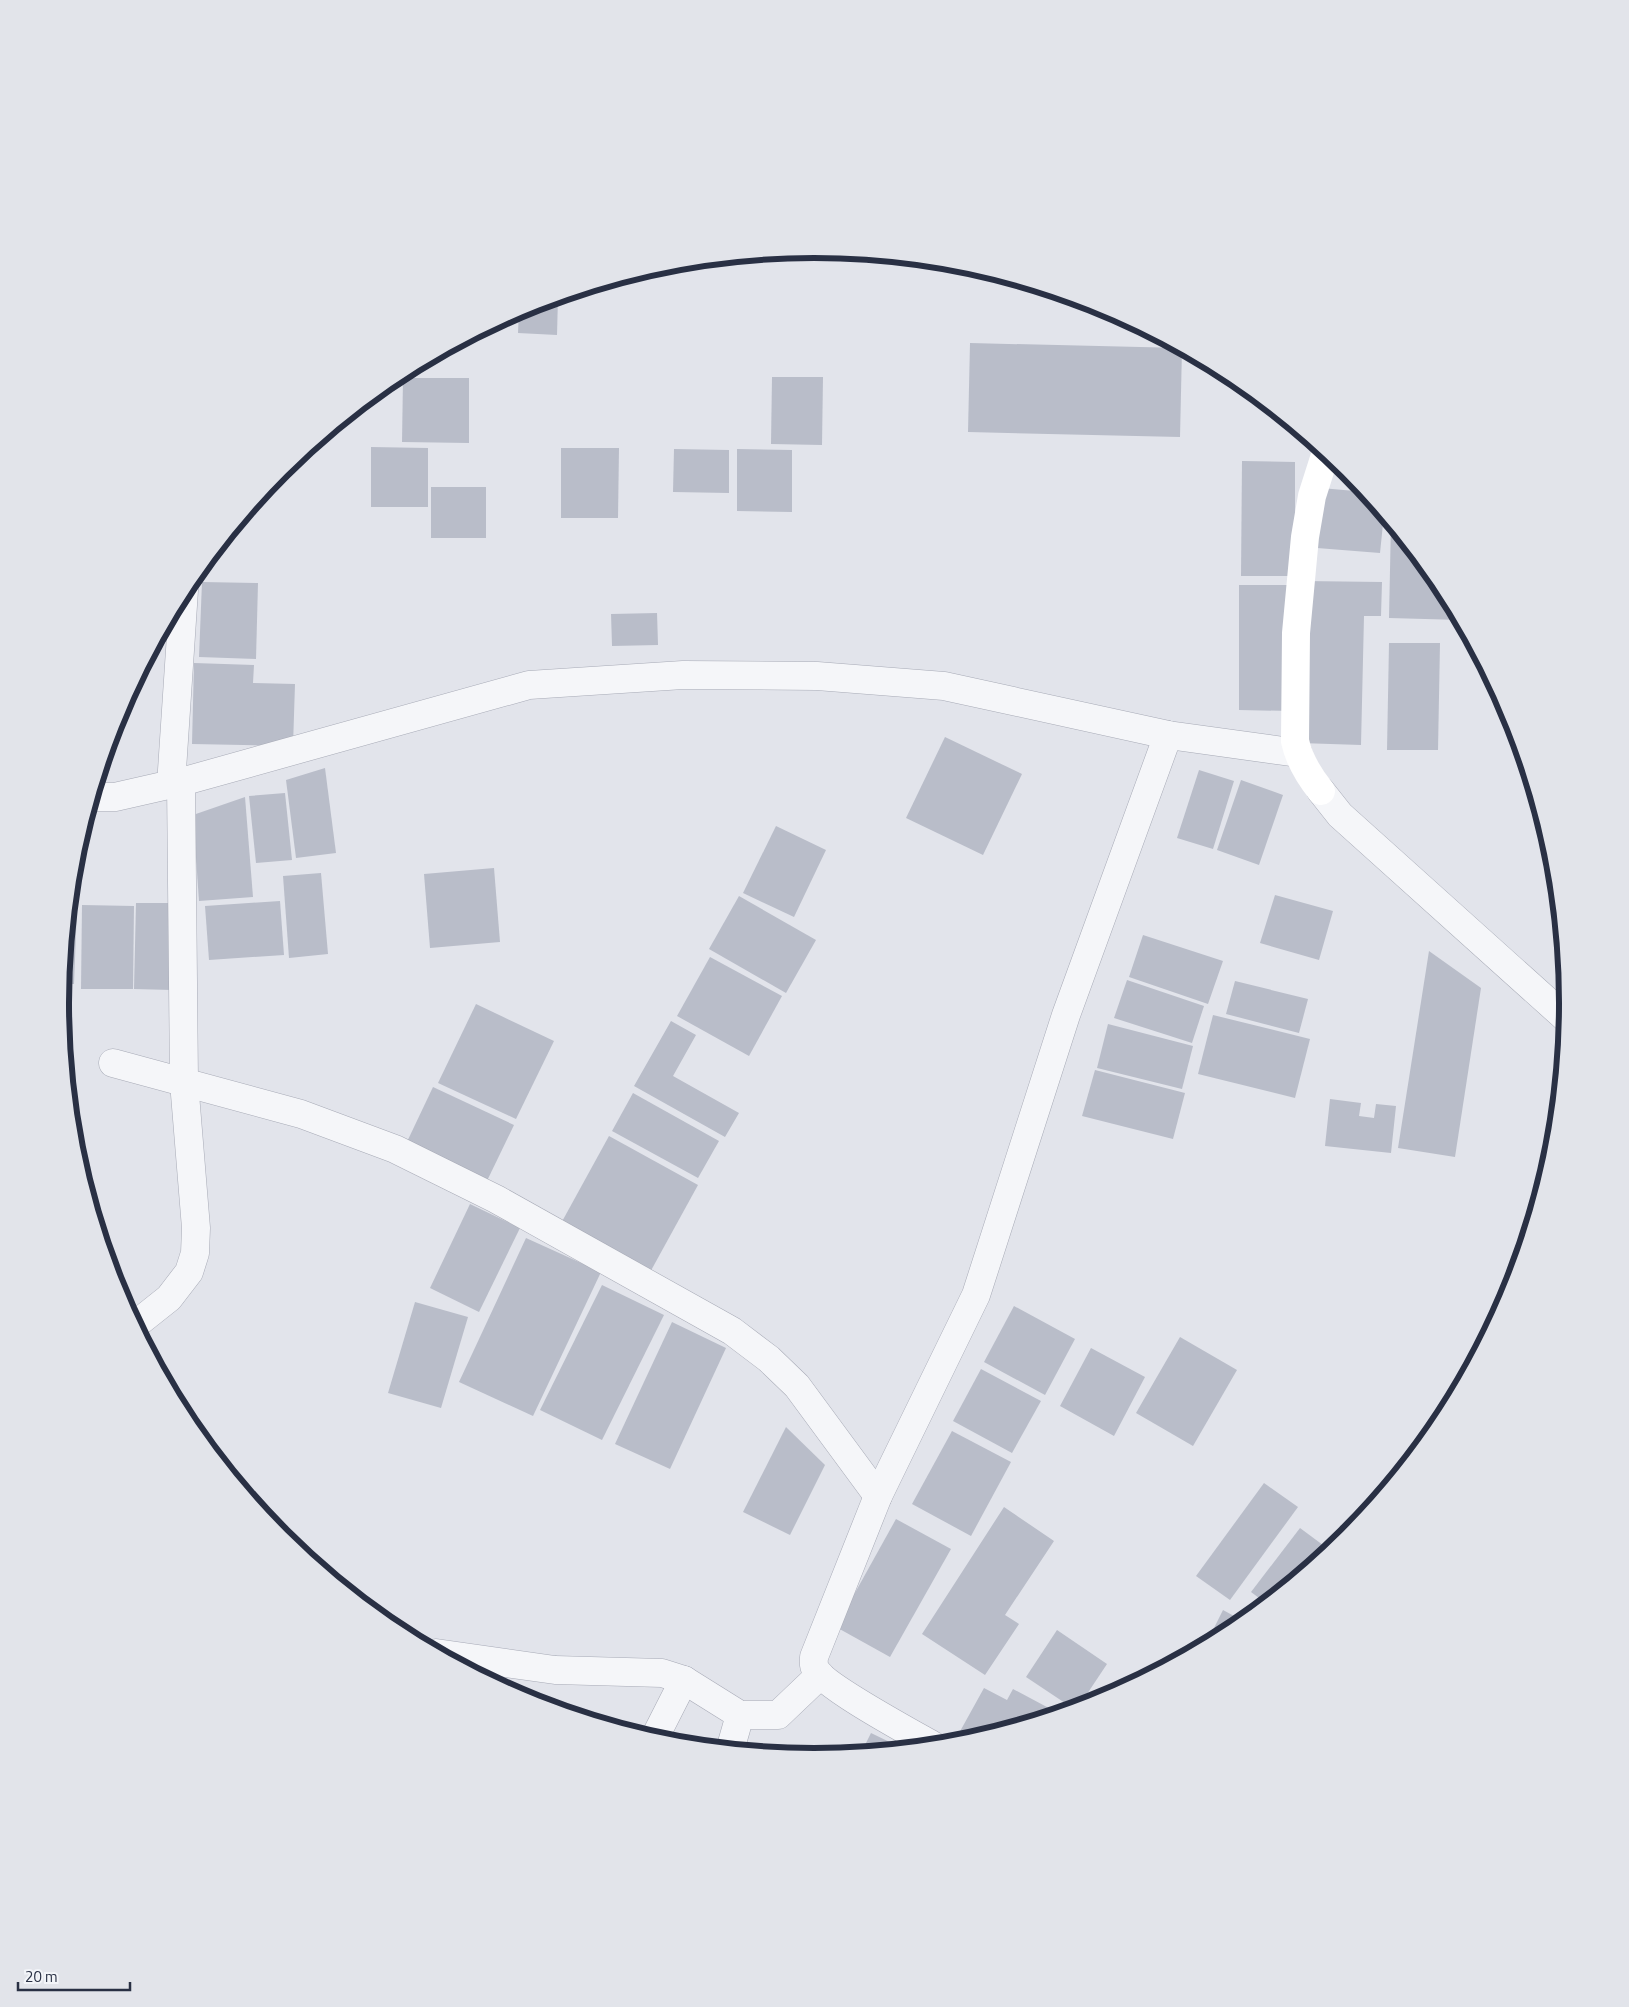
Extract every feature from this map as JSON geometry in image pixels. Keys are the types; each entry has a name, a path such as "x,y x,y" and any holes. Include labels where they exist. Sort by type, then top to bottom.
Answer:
{"street":[{"path":"1324,459 1308,513 1296,633 1295,730 1298,753 1321,791 1340,815 1560,1012"},
{"path":"140,1320 169,1298 189,1272 195,1252 196,1228 184,1082 176,783 183,607"},
{"path":"98,797 115,797 176,783 529,685 683,675 817,676 944,686 1168,735 1298,753"},
{"path":"925,1741 860,1703 820,1676 814,1667 814,1657 878,1496 976,1295 1066,1015 1168,735"},
{"path":"113,1063 302,1114 395,1149 496,1199 732,1331 770,1359 796,1386 878,1496"},
{"path":"454,1656 555,1670 662,1673 684,1680 740,1715 778,1715 820,1676"},
{"path":"657,1732 684,1680"},
{"path":"732,1744 740,1715"}],"building":[{"path":"558,304 557,335 518,333 519,320"},
{"path":"970,343 1168,348 1182,355 1180,437 968,432"},
{"path":"772,377 823,377 822,445 771,444"},
{"path":"408,378 469,378 469,443 402,442 403,381"},
{"path":"371,447 428,448 428,507 371,507"},
{"path":"561,448 619,448 618,518 561,518"},
{"path":"674,449 729,450 729,493 673,492"},
{"path":"737,449 792,450 792,512 737,511"},
{"path":"1242,461 1295,462 1295,576 1241,576"},
{"path":"431,487 486,487 486,538 431,538"},
{"path":"1321,488 1356,491 1383,522 1380,553 1317,548"},
{"path":"1391,531 1435,589 1453,620 1389,618"},
{"path":"1303,581 1382,582 1381,616 1364,616 1361,745 1300,743"},
{"path":"202,582 258,583 256,659 199,657"},
{"path":"1239,585 1292,585 1291,711 1239,710"},
{"path":"657,613 658,645 612,646 611,614"},
{"path":"1389,643 1440,643 1438,750 1387,750"},
{"path":"194,663 254,665 253,683 295,684 293,746 192,744"},
{"path":"945,737 1022,774 983,855 906,818"},
{"path":"325,768 336,853 296,858 286,780"},
{"path":"1199,770 1234,781 1213,849 1177,838"},
{"path":"1241,780 1283,795 1259,865 1217,850"},
{"path":"285,793 292,860 256,863 249,796"},
{"path":"245,797 253,897 199,901 193,815"},
{"path":"776,826 826,850 794,917 743,893"},
{"path":"494,868 500,942 430,948 424,874"},
{"path":"321,873 328,954 289,958 283,876"},
{"path":"1275,895 1333,911 1319,960 1260,943"},
{"path":"739,896 816,940 786,993 709,949"},
{"path":"280,901 284,955 209,960 205,906"},
{"path":"136,903 171,903 172,990 134,989"},
{"path":"82,905 134,906 133,989 81,989"},
{"path":"75,908 77,908 74,984 69,984 70,955"},
{"path":"1143,935 1223,961 1208,1004 1129,977"},
{"path":"1429,951 1481,988 1455,1157 1398,1148"},
{"path":"710,957 782,996 749,1056 677,1016"},
{"path":"1127,980 1204,1006 1192,1043 1114,1018"},
{"path":"1235,981 1308,999 1299,1033 1226,1014"},
{"path":"476,1004 554,1041 516,1119 438,1083"},
{"path":"1213,1015 1310,1039 1295,1098 1198,1074"},
{"path":"671,1021 696,1035 673,1076 739,1113 725,1137 634,1086"},
{"path":"1108,1024 1193,1046 1182,1089 1097,1068"},
{"path":"1095,1070 1185,1093 1173,1139 1082,1116"},
{"path":"433,1087 514,1125 485,1185 405,1146"},
{"path":"633,1093 719,1141 698,1178 612,1131"},
{"path":"1330,1099 1361,1103 1359,1116 1374,1118 1376,1104 1396,1106 1391,1153 1325,1146"},
{"path":"609,1136 698,1185 648,1276 559,1227"},
{"path":"470,1204 520,1228 479,1312 430,1288"},
{"path":"526,1238 601,1272 533,1416 459,1382"},
{"path":"602,1285 664,1315 602,1440 540,1410"},
{"path":"415,1302 468,1317 441,1408 388,1393"},
{"path":"1014,1306 1075,1339 1045,1395 984,1362"},
{"path":"672,1322 726,1348 670,1469 615,1444"},
{"path":"1180,1337 1237,1370 1193,1446 1136,1413"},
{"path":"1091,1348 1145,1377 1114,1436 1060,1406"},
{"path":"981,1369 1041,1401 1012,1453 953,1421"},
{"path":"786,1427 825,1465 790,1535 743,1512"},
{"path":"952,1431 1011,1462 971,1536 912,1504"},
{"path":"1264,1483 1298,1507 1230,1600 1196,1576"},
{"path":"1004,1507 1054,1541 1005,1615 1019,1624 985,1675 922,1634"},
{"path":"896,1519 951,1549 890,1657 836,1627"},
{"path":"1300,1528 1325,1547 1261,1600 1251,1592"},
{"path":"1223,1610 1237,1618 1229,1624 1210,1635"},
{"path":"1057,1630 1107,1664 1084,1698 1068,1705 1026,1677"},
{"path":"984,1688 1007,1700 1013,1689 1053,1710 1008,1724 958,1735"},
{"path":"871,1733 895,1745 864,1748"}]}
